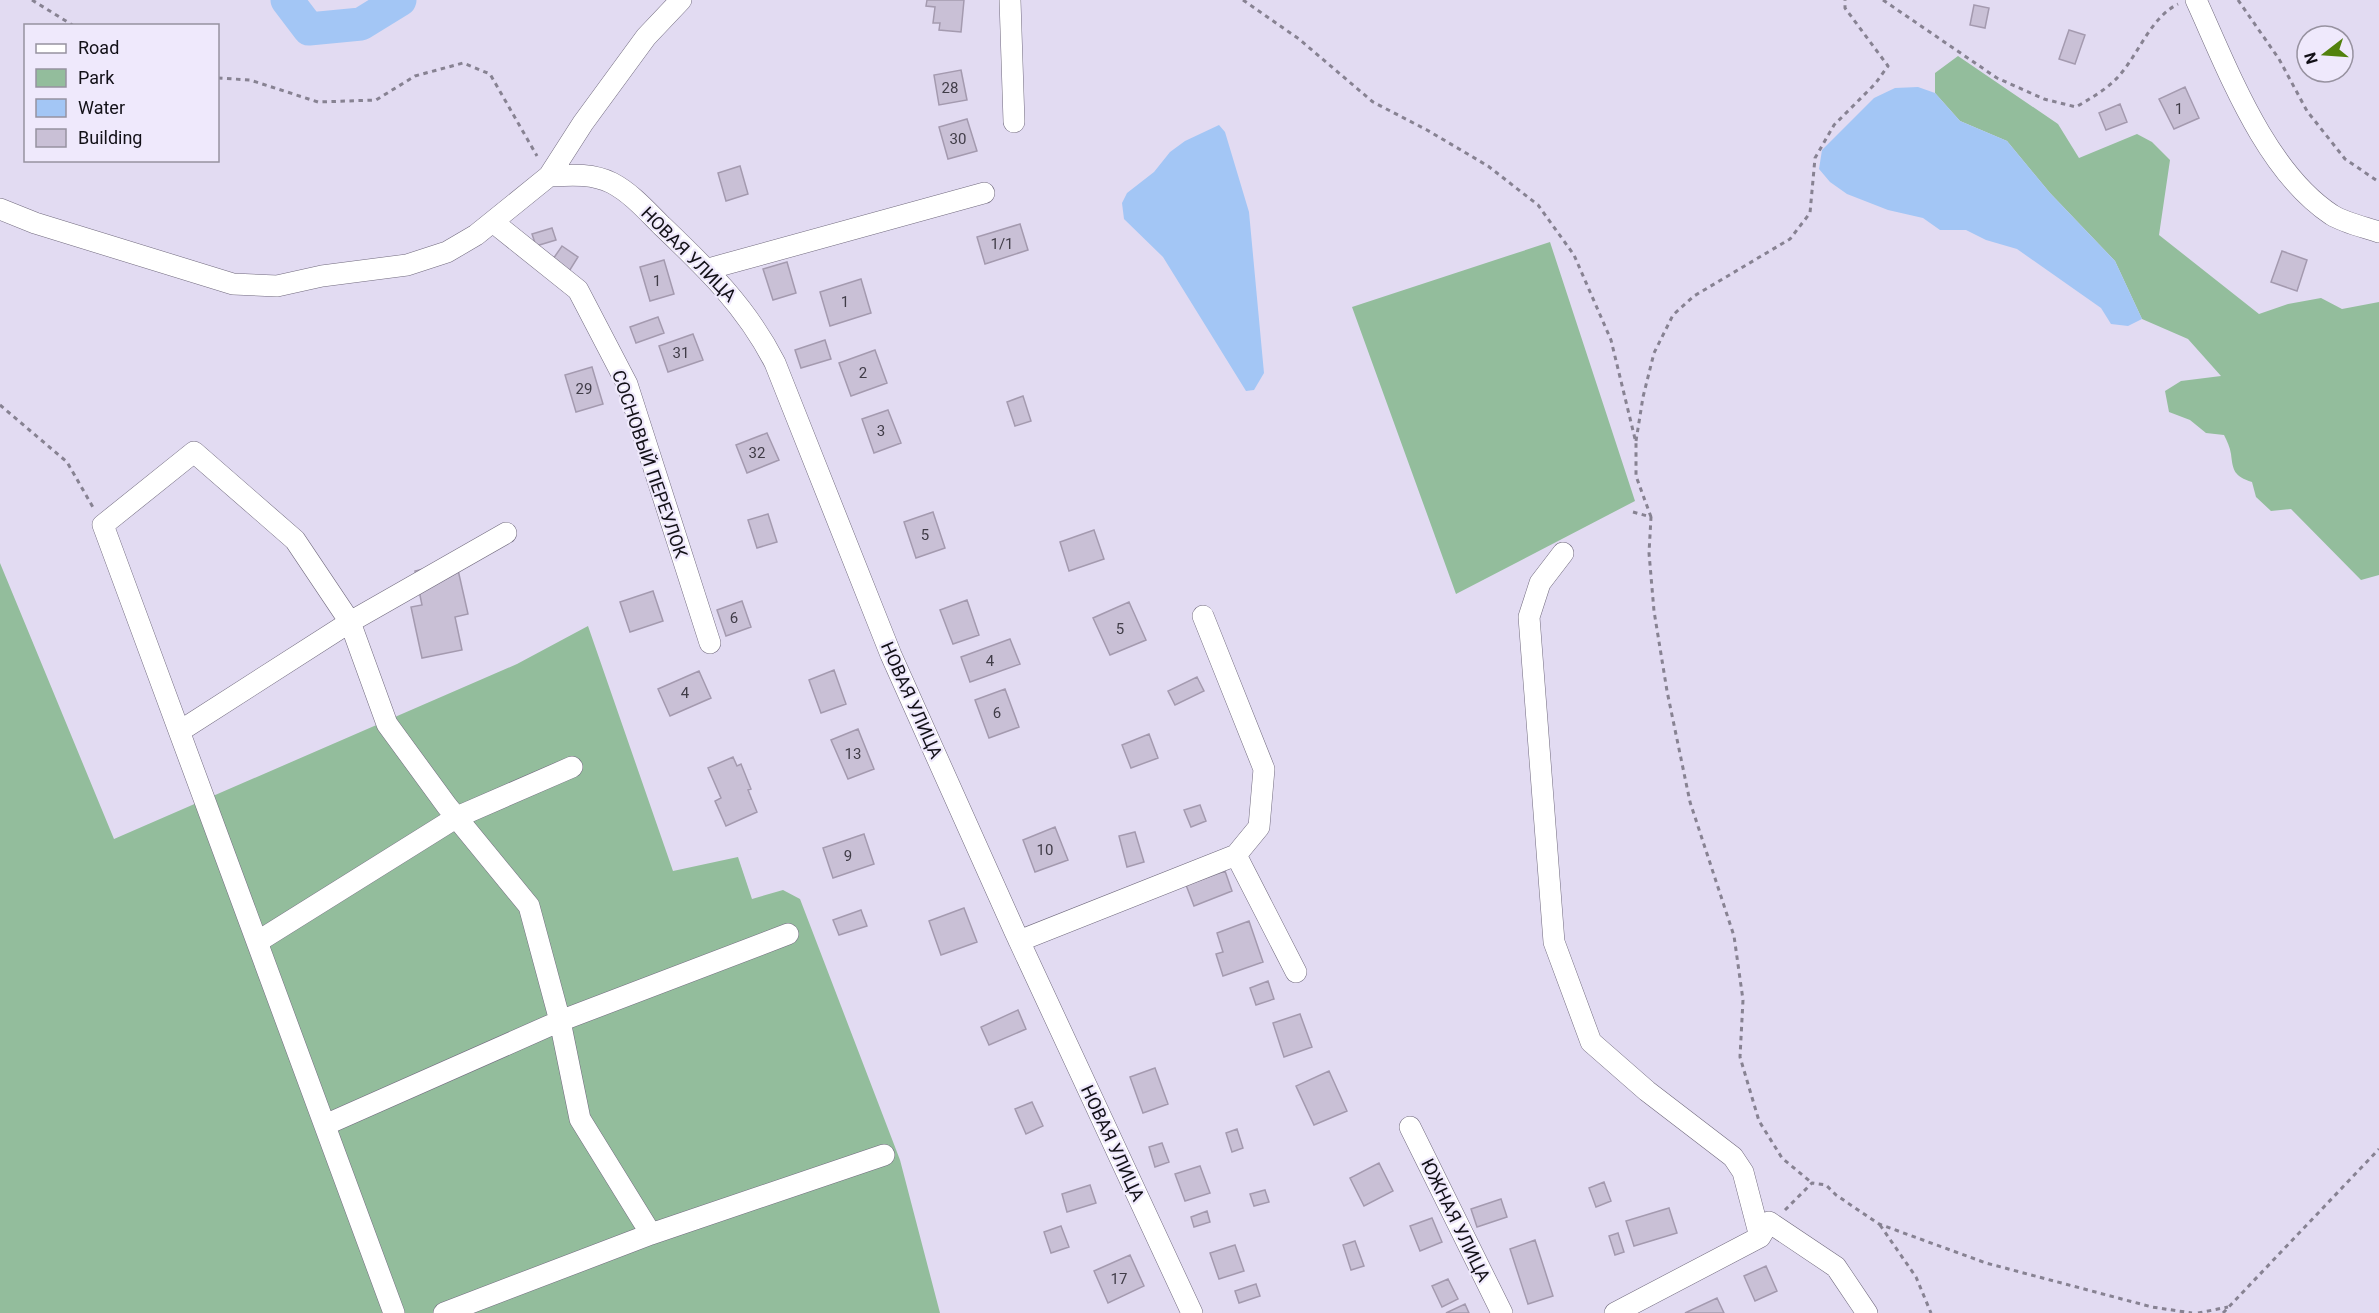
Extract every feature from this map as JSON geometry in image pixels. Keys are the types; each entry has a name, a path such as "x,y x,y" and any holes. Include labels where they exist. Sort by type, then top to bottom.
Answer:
{"street":[{"path":"0,209 35,223 204,277 233,284 277,286 322,276 407,265 447,252 476,235 549,176 646,37 681,0"},
{"path":"1010,0 1014,122"},
{"path":"2196,0 2241,100 2277,159 2303,192 2333,216 2379,232"},
{"name":"НОВАЯ УЛИЦА","path":"549,176 583,175 611,183 633,198 708,269 760,334 775,363 891,655 1019,941 1192,1313"},
{"path":"708,269 984,193"},
{"name":"СОСНОВЫЙ ПЕРЕУЛОК","path":"493,222 578,290 627,384 710,643"},
{"path":"394,1313 103,525 194,452 295,540 350,622 387,724 457,817 529,906 560,1021 580,1119 651,1234"},
{"path":"180,731 350,622 506,533"},
{"path":"1563,553 1540,583 1529,617 1554,942 1591,1042 1647,1091 1733,1157 1743,1172 1764,1229 1836,1267 1867,1313"},
{"path":"1019,941 1236,855 1259,827 1263,769 1203,616"},
{"path":"257,942 457,817 572,767"},
{"path":"1236,855 1296,972"},
{"path":"325,1125 560,1021 788,934"},
{"name":"ЮЖНАЯ УЛИЦА","path":"1410,1127 1502,1313"},
{"path":"444,1313 651,1234 884,1155"},
{"path":"1615,1313 1764,1229"}],"path":[{"path":"32,0 71,24"},
{"path":"1243,0 1299,39 1373,102 1488,166 1538,205 1574,255 1611,340 1636,443"},
{"path":"1845,0 1845,8 1888,66 1875,84 1834,124 1815,158 1810,213 1790,239 1694,296 1673,315 1654,353 1643,397 1636,443 1636,476 1651,518 1649,554 1654,611 1667,691 1690,802 1734,936 1743,1000 1740,1057 1759,1121 1782,1158 1812,1183 1826,1185 1879,1224 1986,1263 2152,1307 2192,1313"},
{"path":"1883,0 1997,78 2044,99 2076,107 2098,95 2119,76 2165,10 2184,0"},
{"path":"2238,0 2279,60 2307,111 2345,159 2379,182"},
{"path":"219,78 250,80 318,102 376,100 415,76 463,63 490,74 549,176"},
{"path":"0,405 67,462 103,525"},
{"path":"1633,512 1651,518"},
{"path":"2223,1313 2379,1149"},
{"path":"1764,1229 1794,1203 1812,1183"},
{"path":"1879,1224 1916,1277 1931,1313"},
{"path":"2198,1313 2230,1306"}],"green space":[{"path":"1958,56 2058,124 2079,158 2137,134 2152,142 2170,160 2159,235 2259,314 2288,304 2321,298 2342,309 2379,302 2379,575 2361,580 2291,509 2271,511 2256,497 2252,482 2236,472 2224,435 2206,433 2190,420 2169,412 2165,391 2181,381 2221,376 2188,339 2142,319 2115,261 2050,193 2007,141 1960,121 1935,93 1935,73"},
{"path":"1550,242 1635,501 1456,594 1352,307"},
{"path":"0,563 114,839 517,664 588,626 673,871 738,857 752,899 783,890 800,899 900,1160 940,1313 0,1313"}],"water":[{"path":"1918,87 1935,93 1960,121 2007,141 2050,193 2115,261 2142,319 2128,326 2111,324 2101,308 2017,249 1986,240 1966,230 1940,230 1923,218 1888,210 1847,194 1830,182 1819,169 1822,150 1874,98 1895,88"},
{"path":"1219,125 1225,132 1249,212 1264,373 1254,390 1246,391 1163,257 1124,219 1122,203 1127,193 1154,172 1170,152 1185,141"}],"building":[{"path":"927,0 964,0 961,32 939,30 940,23 933,23 935,7 926,6"},
{"path":"1974,5 1989,8 1985,28 1970,25"},
{"path":"2069,30 2085,35 2075,64 2059,59"},
{"path":"961,70 967,100 939,105 934,75"},
{"path":"2185,87 2199,118 2174,129 2159,99"},
{"path":"2120,104 2127,122 2106,130 2099,113"},
{"path":"967,119 977,151 948,159 939,127"},
{"path":"740,166 748,194 726,201 718,173"},
{"path":"1020,224 1028,250 985,264 977,237"},
{"path":"552,228 556,240 536,246 532,234"},
{"path":"562,246 578,257 568,273 551,262"},
{"path":"2282,251 2307,260 2297,291 2271,282"},
{"path":"664,260 674,294 650,301 640,267"},
{"path":"787,262 796,293 773,300 763,269"},
{"path":"861,279 871,313 830,326 820,292"},
{"path":"658,317 664,333 636,343 630,327"},
{"path":"693,334 703,360 668,372 659,346"},
{"path":"825,340 831,359 801,368 795,350"},
{"path":"875,350 887,383 851,396 839,363"},
{"path":"592,367 603,404 576,412 565,375"},
{"path":"1023,396 1031,421 1015,426 1007,402"},
{"path":"888,410 901,443 874,453 862,419"},
{"path":"767,433 779,460 747,473 736,445"},
{"path":"933,512 945,548 916,558 904,522"},
{"path":"768,514 777,542 757,548 748,520"},
{"path":"1094,530 1104,559 1069,571 1060,542"},
{"path":"456,561 468,614 455,617 462,650 422,658 411,607 422,605 415,571"},
{"path":"653,591 663,621 630,632 620,602"},
{"path":"967,600 979,635 953,644 940,610"},
{"path":"742,601 751,627 726,636 717,610"},
{"path":"1129,602 1146,640 1110,655 1093,618"},
{"path":"1010,639 1020,664 970,682 961,657"},
{"path":"834,670 846,704 821,713 809,680"},
{"path":"699,671 711,698 670,716 658,689"},
{"path":"1197,677 1204,691 1175,705 1168,691"},
{"path":"1005,689 1019,727 989,738 975,700"},
{"path":"858,729 874,769 848,779 831,740"},
{"path":"1149,734 1158,758 1131,768 1122,745"},
{"path":"733,757 737,766 741,764 757,812 726,826 715,801 721,798 708,768"},
{"path":"1200,805 1206,821 1191,827 1184,810"},
{"path":"1055,827 1068,860 1035,872 1023,840"},
{"path":"1135,832 1144,862 1127,867 1119,836"},
{"path":"864,834 874,864 833,878 823,848"},
{"path":"1225,871 1232,891 1194,906 1186,885"},
{"path":"964,908 977,942 941,955 929,921"},
{"path":"861,910 867,926 839,935 833,920"},
{"path":"1249,921 1263,962 1223,976 1216,954 1223,952 1217,933"},
{"path":"1268,981 1274,999 1256,1005 1250,988"},
{"path":"1018,1010 1026,1029 989,1045 981,1027"},
{"path":"1300,1014 1312,1047 1284,1057 1273,1023"},
{"path":"1155,1068 1168,1104 1143,1113 1130,1077"},
{"path":"1329,1071 1347,1111 1314,1125 1296,1086"},
{"path":"1032,1102 1043,1126 1026,1134 1015,1109"},
{"path":"1237,1129 1243,1148 1232,1152 1226,1133"},
{"path":"1162,1143 1169,1162 1155,1167 1149,1147"},
{"path":"1379,1163 1393,1191 1364,1206 1350,1178"},
{"path":"1200,1166 1210,1193 1185,1201 1175,1174"},
{"path":"1604,1182 1611,1201 1596,1207 1589,1188"},
{"path":"1090,1185 1096,1203 1067,1212 1062,1194"},
{"path":"1265,1190 1269,1202 1254,1206 1250,1194"},
{"path":"1501,1199 1507,1217 1477,1227 1471,1209"},
{"path":"1669,1208 1677,1233 1634,1246 1626,1221"},
{"path":"1207,1211 1210,1222 1194,1227 1191,1217"},
{"path":"1432,1218 1442,1242 1420,1251 1410,1226"},
{"path":"1061,1226 1069,1247 1051,1253 1044,1232"},
{"path":"1618,1233 1624,1252 1615,1255 1609,1236"},
{"path":"1535,1240 1553,1296 1528,1304 1510,1249"},
{"path":"1355,1241 1364,1266 1351,1270 1343,1245"},
{"path":"1235,1245 1244,1271 1219,1279 1210,1253"},
{"path":"1130,1255 1144,1286 1108,1303 1094,1271"},
{"path":"1766,1266 1777,1291 1755,1301 1744,1276"},
{"path":"1448,1279 1458,1299 1442,1307 1432,1286"},
{"path":"1256,1284 1260,1296 1239,1303 1235,1291"},
{"path":"1717,1298 1724,1313 1685,1313"},
{"path":"1465,1304 1469,1313 1446,1313"}],"waterway":[{"path":"287,0 309,29 361,24 400,0"}]}
